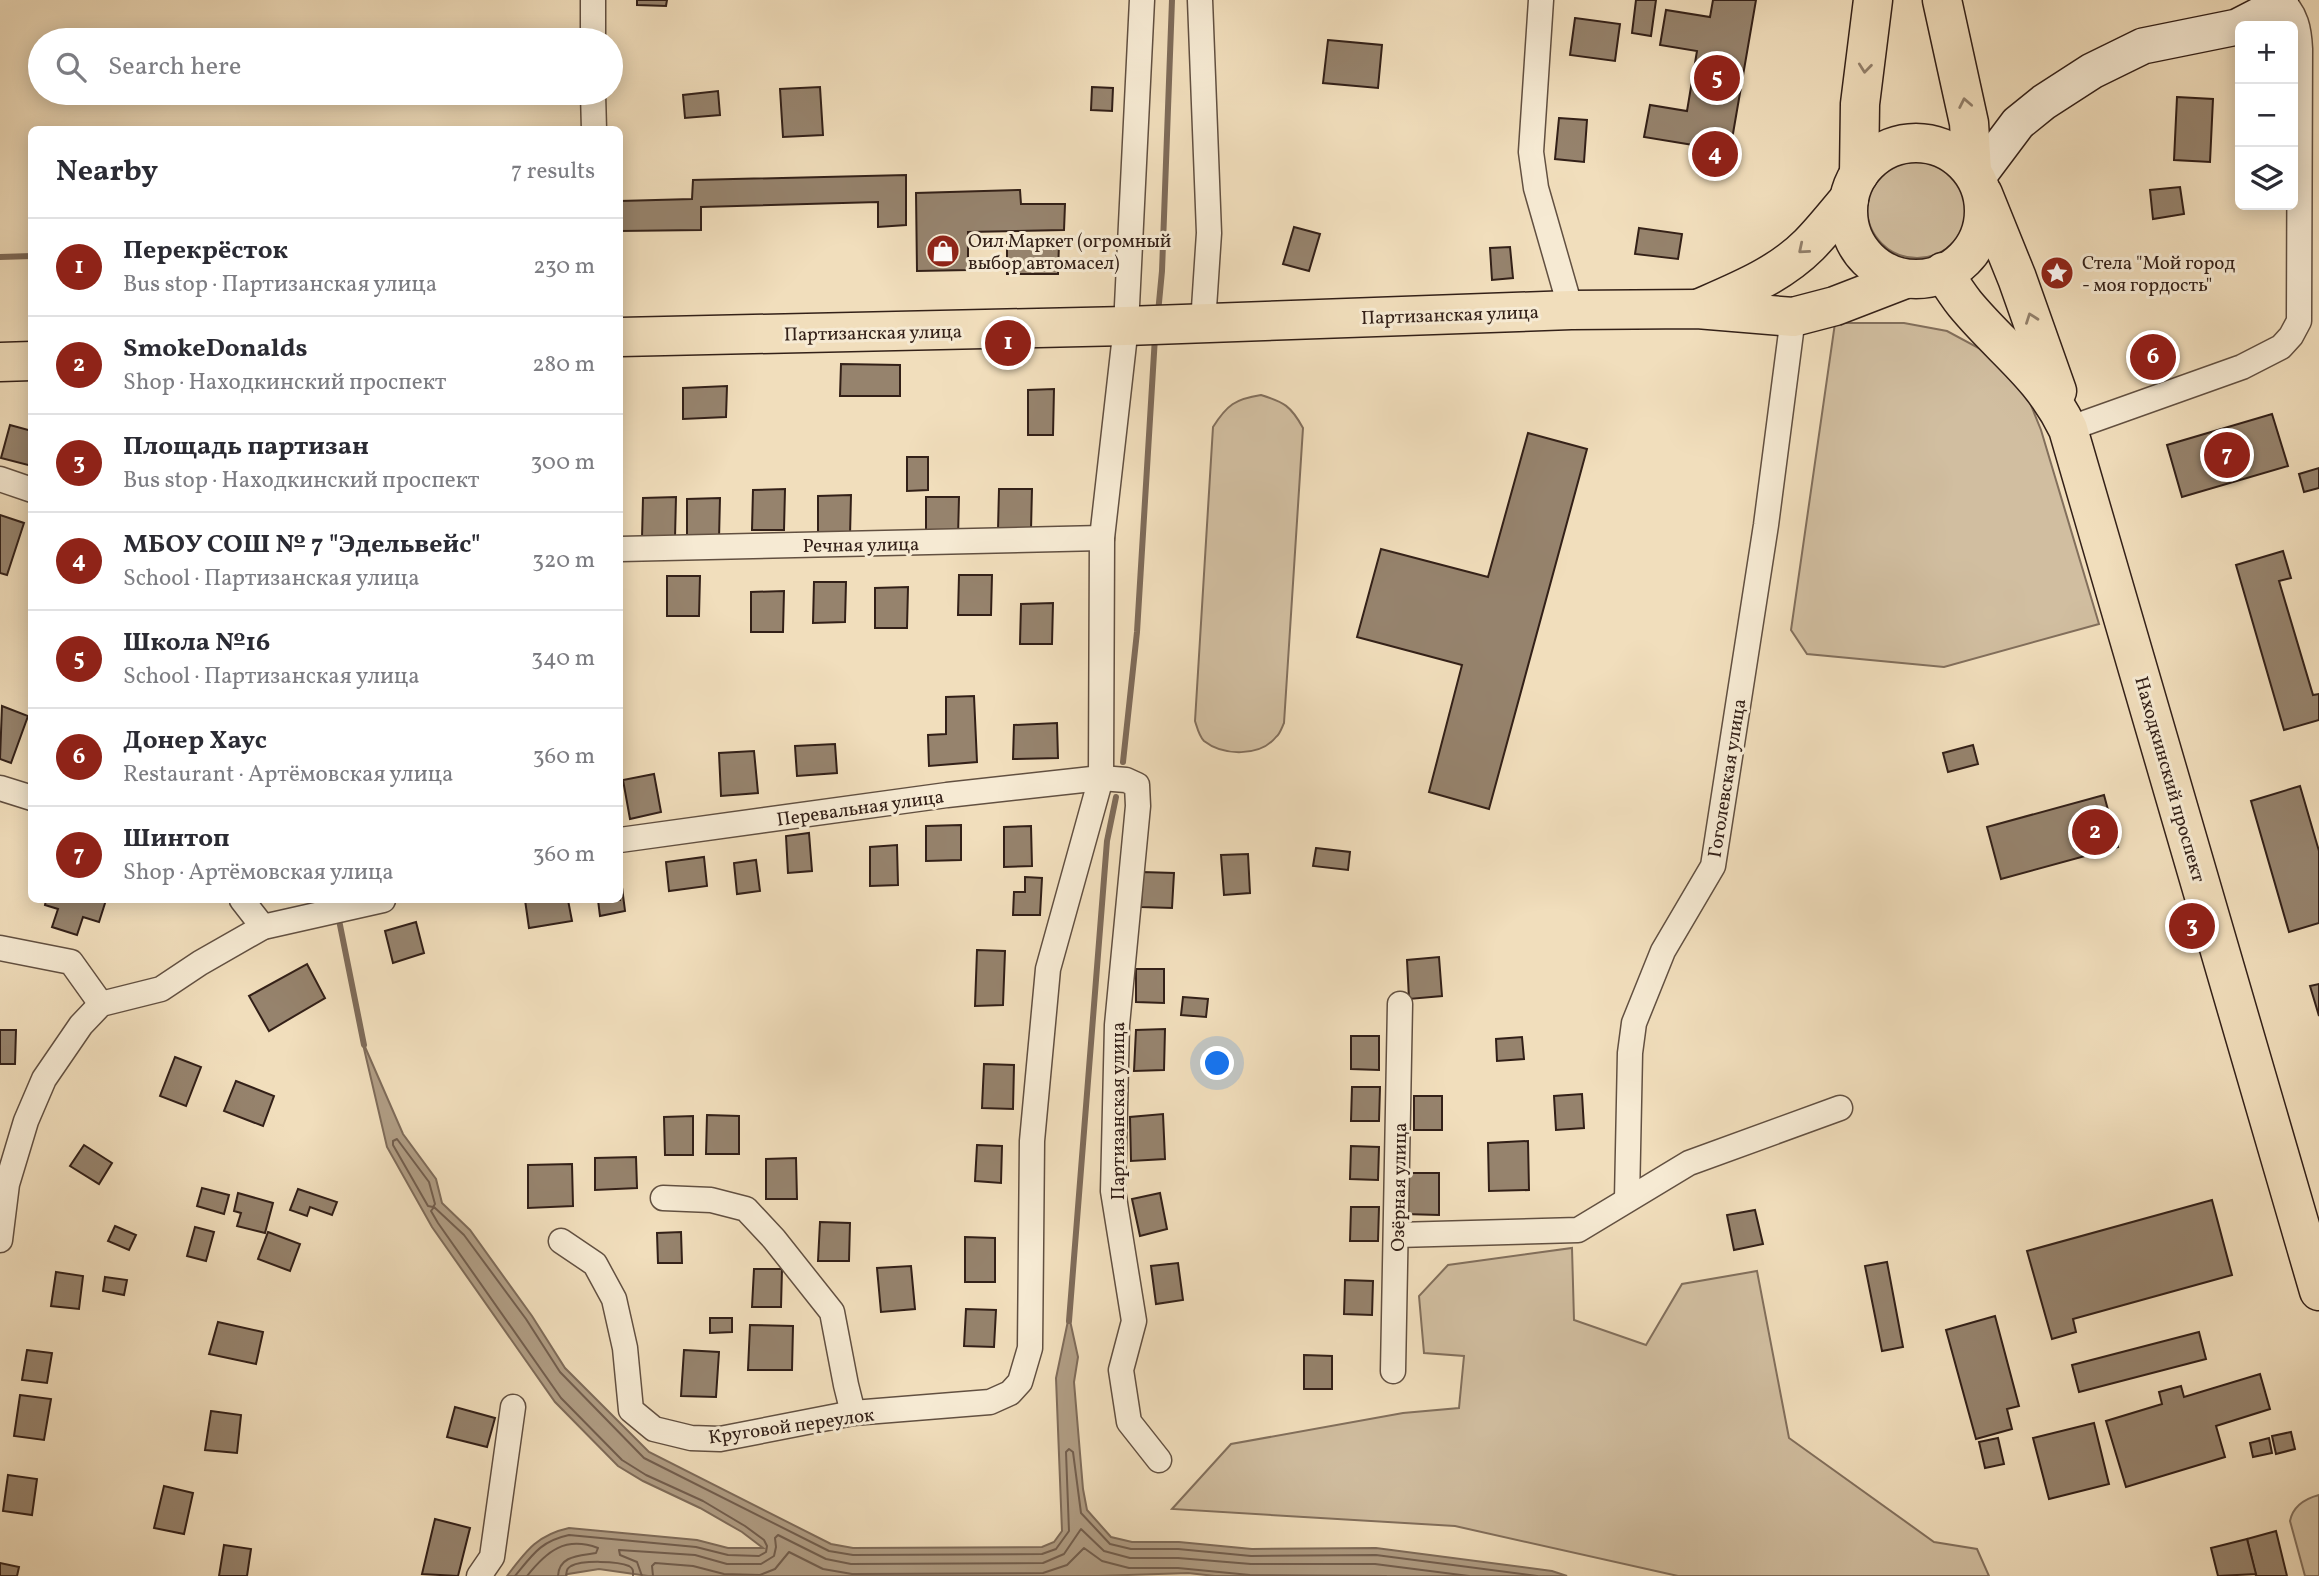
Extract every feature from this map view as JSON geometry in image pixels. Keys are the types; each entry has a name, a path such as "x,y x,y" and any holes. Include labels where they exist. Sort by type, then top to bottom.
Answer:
{"main road":[{"path":"1873,0 1860,104 1850,226 1860,251 1880,269 1905,279 1931,278 1956,267 1974,248 1984,222 1969,123 1942,0"},
{"path":"1977,181 2018,122 2092,71 2143,46 2237,27 2268,11 2281,0"},
{"path":"1854,186 1877,155 1899,144 1928,143 1953,152 1977,181 2017,278 2068,422 2068,429"},
{"name":"Партизанская улица","path":"1697,309 1762,280 1808,246 1854,186"},
{"path":"1943,272 1963,302 2038,380 2055,402 2068,429"},
{"name":"Партизанская улица","path":"623,337 1133,326 1571,310 1697,309 1793,317 1835,306 1905,279"},
{"path":"0,362 28,361"},
{"name":"Находкинский проспект","path":"2068,429 2319,1291"}],"street":[{"path":"593,0 593,28"},
{"path":"1101,778 1102,538 1133,326 1142,0"},
{"path":"1196,323 1209,233 1200,0"},
{"path":"1541,0 1531,152 1536,188 1571,310"},
{"path":"2068,429 2199,384 2242,366 2281,347 2299,321 2299,26 2290,9 2281,0"},
{"path":"593,105 594,126"},
{"name":"Гоголевская улица","path":"1626,1199 1630,1053 1634,1023 1663,951 1713,866 1766,525 1793,317"},
{"path":"0,479 28,488"},
{"name":"Речная улица","path":"623,549 1102,538"},
{"name":"Перевальная улица","path":"623,840 947,795 1101,778"},
{"name":"Круговой переулок","path":"561,1241 595,1264 614,1299 625,1348 631,1410 653,1429 691,1438 720,1439 853,1413 990,1402 1010,1394 1020,1382 1030,1348 1032,1141 1048,969 1101,778"},
{"name":"Партизанская улица","path":"1101,778 1126,780 1137,785 1138,806 1117,1025 1114,1191 1134,1321 1121,1370 1129,1422 1159,1460"},
{"path":"0,788 28,797"},
{"path":"244,903 263,927"},
{"path":"0,1240 8,1184 26,1121 40,1090 80,1025 101,1004 161,989 263,927 366,903"},
{"path":"0,948 71,962 101,1004"},
{"name":"Озёрная улица","path":"1393,1371 1400,1004"},
{"path":"1397,1235 1578,1230 1689,1163 1840,1108"},
{"path":"663,1198 711,1200 746,1209 774,1240 832,1312 853,1413"},
{"path":"479,1576 492,1557 513,1407"}],"shaded area":[{"path":"1917,158 1936,161 1953,172 1964,189 1967,208 1964,227 1953,244 1936,255 1917,258 1898,255 1881,244 1870,227 1867,208 1870,189 1881,172 1898,161"},
{"path":"1835,323 1904,323 1947,331 1988,353 2022,383 2041,430 2099,624 1944,667 1807,654 1791,630"},
{"path":"1261,395 1286,406 1303,428 1284,723 1269,744 1251,751 1231,752 1204,741 1195,721 1213,427 1232,404"},
{"path":"1572,1248 1574,1320 1646,1345 1682,1284 1757,1271 1789,1438 1934,1542 1977,1549 1989,1576 1678,1576 1455,1526 1172,1509 1231,1444 1403,1413 1459,1408 1464,1356 1424,1353 1419,1296 1448,1265"},
{"path":"2319,1495 2319,1576 2305,1576 2290,1521 2300,1504"}],"water":[{"path":"362,1040 403,1134 436,1179 442,1203 470,1230 532,1316 565,1368 649,1452 831,1544 853,1548 1042,1547 1054,1542 1062,1531 1056,1378 1069,1316 1078,1357 1074,1382 1083,1489 1087,1510 1111,1537 1132,1542 1179,1542 1252,1549 1376,1548 1552,1571 1567,1576 1215,1576 1188,1573 1098,1576 648,1576 599,1569 565,1576 507,1576 540,1540 569,1528 697,1540 728,1548 763,1548 742,1532 700,1508 618,1466 555,1402 432,1227 387,1147"}],"building":[{"path":"637,0 667,0 666,6 637,5"},
{"path":"1636,0 1656,0 1651,36 1632,33"},
{"path":"1713,0 1756,0 1730,151 1644,137 1650,105 1687,111 1697,51 1660,45 1666,10 1710,17"},
{"path":"1575,18 1620,24 1615,61 1570,55"},
{"path":"1328,40 1382,45 1378,88 1323,83"},
{"path":"820,87 823,135 783,137 780,89"},
{"path":"1092,87 1113,88 1112,111 1091,110"},
{"path":"718,91 720,115 685,118 683,95"},
{"path":"2177,97 2213,99 2210,162 2174,160"},
{"path":"1559,118 1587,120 1584,162 1555,159"},
{"path":"906,175 906,225 878,227 878,202 701,207 701,230 623,231 623,201 692,199 693,180"},
{"path":"2180,187 2184,214 2153,219 2150,190"},
{"path":"1020,190 1021,204 1065,204 1064,230 968,232 968,270 917,271 916,193"},
{"path":"1294,227 1320,234 1309,271 1283,264"},
{"path":"1639,228 1682,234 1678,259 1635,254"},
{"path":"1007,242 1059,243 1058,274 1007,274"},
{"path":"1510,247 1513,278 1492,280 1490,248"},
{"path":"2162,346 2167,360 2143,368 2139,353"},
{"path":"841,364 900,365 900,396 840,396"},
{"path":"727,386 726,417 683,419 683,388"},
{"path":"1054,389 1053,435 1028,435 1028,390"},
{"path":"2272,414 2288,466 2182,497 2167,445"},
{"path":"10,425 28,430 28,465 1,458"},
{"path":"1528,433 1587,449 1489,809 1429,792 1462,665 1357,637 1381,549 1488,577"},
{"path":"907,457 928,457 928,490 907,491"},
{"path":"2319,468 2319,488 2304,492 2299,474"},
{"path":"785,489 784,530 752,530 753,490"},
{"path":"999,489 1032,489 1031,530 998,530"},
{"path":"851,495 850,536 818,536 818,496"},
{"path":"676,497 675,538 642,538 643,498"},
{"path":"926,497 959,497 958,538 926,538"},
{"path":"720,498 719,539 687,539 687,499"},
{"path":"0,515 24,523 7,575 0,573"},
{"path":"2283,551 2291,578 2279,581 2313,695 2319,694 2319,720 2284,730 2236,565"},
{"path":"959,575 992,575 991,615 958,615"},
{"path":"667,576 700,576 699,616 667,616"},
{"path":"814,582 846,582 845,622 813,623"},
{"path":"908,587 907,628 875,628 875,588"},
{"path":"784,591 783,632 751,632 751,592"},
{"path":"1053,603 1052,644 1020,644 1021,604"},
{"path":"974,696 977,762 929,766 928,735 946,734 946,697"},
{"path":"2,706 28,716 11,763 0,759"},
{"path":"1057,723 1058,758 1013,759 1014,725"},
{"path":"835,744 837,773 797,776 795,746"},
{"path":"1973,745 1978,764 1948,772 1943,753"},
{"path":"754,751 758,793 721,796 719,753"},
{"path":"654,774 661,812 630,819 623,780"},
{"path":"2300,786 2319,851 2319,923 2289,932 2251,801"},
{"path":"2104,795 2118,847 2001,879 1987,827"},
{"path":"961,825 961,860 926,861 926,826"},
{"path":"1031,826 1032,866 1004,867 1004,827"},
{"path":"809,833 812,871 788,873 786,836"},
{"path":"897,845 898,885 870,886 870,847"},
{"path":"1316,848 1350,852 1348,870 1313,866"},
{"path":"1248,854 1250,893 1224,895 1221,855"},
{"path":"704,857 707,886 669,891 666,862"},
{"path":"756,860 760,891 737,894 734,863"},
{"path":"1142,872 1174,873 1172,908 1141,907"},
{"path":"1025,877 1042,878 1040,915 1013,915 1014,892 1025,892"},
{"path":"623,895 625,911 600,916 598,903 623,903"},
{"path":"105,903 99,922 83,917 77,935 52,927 58,909 45,905"},
{"path":"525,903 569,903 572,921 529,928"},
{"path":"416,922 424,953 393,963 385,931"},
{"path":"977,950 1005,951 1003,1005 975,1006"},
{"path":"1439,957 1442,996 1409,999 1407,960"},
{"path":"307,964 325,998 269,1031 249,996"},
{"path":"1136,969 1164,969 1164,1003 1136,1002"},
{"path":"2319,984 2319,1016 2310,986"},
{"path":"1183,997 1208,999 1206,1017 1181,1015"},
{"path":"1165,1029 1164,1070 1134,1071 1136,1030"},
{"path":"0,1030 16,1030 15,1064 0,1064"},
{"path":"1351,1036 1379,1036 1379,1070 1351,1069"},
{"path":"1522,1037 1524,1059 1497,1061 1496,1039"},
{"path":"175,1057 201,1067 186,1106 160,1096"},
{"path":"984,1064 1014,1065 1013,1109 982,1108"},
{"path":"236,1081 274,1096 263,1126 224,1111"},
{"path":"1352,1087 1380,1087 1379,1121 1351,1121"},
{"path":"1582,1094 1584,1128 1556,1130 1554,1096"},
{"path":"1414,1096 1442,1096 1442,1130 1414,1130"},
{"path":"1163,1114 1165,1159 1131,1161 1130,1117"},
{"path":"707,1115 739,1116 739,1154 706,1154"},
{"path":"693,1116 693,1155 665,1155 664,1117"},
{"path":"1528,1141 1529,1190 1489,1191 1488,1143"},
{"path":"84,1145 112,1163 99,1184 70,1166"},
{"path":"977,1145 1002,1146 1001,1183 975,1181"},
{"path":"1351,1146 1379,1147 1378,1180 1350,1179"},
{"path":"636,1157 637,1188 595,1190 595,1158"},
{"path":"796,1158 797,1199 766,1199 766,1159"},
{"path":"572,1164 573,1206 528,1208 528,1165"},
{"path":"1405,1173 1439,1173 1439,1215 1404,1214"},
{"path":"202,1188 229,1195 224,1214 197,1206"},
{"path":"298,1189 337,1202 332,1215 310,1207 307,1216 290,1210"},
{"path":"238,1193 273,1203 265,1233 237,1226 241,1213 234,1211"},
{"path":"1160,1193 1167,1229 1140,1236 1132,1199"},
{"path":"2212,1200 2232,1275 2073,1319 2076,1332 2052,1339 2027,1251"},
{"path":"1351,1207 1379,1207 1378,1241 1350,1241"},
{"path":"1755,1210 1763,1244 1734,1250 1727,1215"},
{"path":"820,1222 850,1223 849,1261 818,1261"},
{"path":"115,1226 136,1235 129,1250 108,1241"},
{"path":"195,1227 214,1232 206,1261 187,1256"},
{"path":"268,1232 300,1244 290,1271 258,1259"},
{"path":"681,1232 682,1263 658,1263 657,1233"},
{"path":"965,1237 995,1238 995,1282 965,1282"},
{"path":"1887,1262 1903,1347 1882,1351 1865,1266"},
{"path":"1178,1263 1183,1300 1156,1304 1151,1266"},
{"path":"911,1266 915,1309 881,1312 877,1268"},
{"path":"754,1269 782,1269 781,1307 752,1307"},
{"path":"56,1272 83,1276 79,1309 51,1306"},
{"path":"105,1277 127,1280 124,1295 103,1291"},
{"path":"1345,1280 1373,1281 1372,1315 1344,1314"},
{"path":"966,1309 996,1310 994,1347 964,1346"},
{"path":"1995,1316 2019,1406 2007,1409 2012,1429 1976,1439 1946,1330"},
{"path":"710,1318 732,1318 732,1332 710,1333"},
{"path":"218,1322 263,1332 256,1364 209,1354"},
{"path":"750,1325 793,1326 792,1370 748,1370"},
{"path":"2199,1332 2206,1359 2079,1392 2072,1365"},
{"path":"27,1350 52,1353 47,1383 22,1380"},
{"path":"684,1350 719,1352 716,1397 681,1396"},
{"path":"1304,1355 1332,1356 1332,1389 1304,1389"},
{"path":"2260,1374 2270,1409 2216,1426 2225,1457 2126,1487 2106,1421 2162,1404 2159,1392 2181,1386 2184,1397"},
{"path":"20,1395 51,1399 44,1440 14,1436"},
{"path":"455,1407 495,1418 487,1447 447,1437"},
{"path":"211,1411 241,1415 237,1453 205,1450"},
{"path":"2094,1423 2109,1484 2049,1499 2033,1438"},
{"path":"2291,1432 2295,1449 2276,1454 2272,1436"},
{"path":"1998,1438 2004,1464 1985,1468 1979,1442"},
{"path":"2269,1438 2272,1453 2253,1457 2250,1443"},
{"path":"8,1475 37,1479 32,1515 3,1511"},
{"path":"164,1486 193,1493 184,1534 154,1528"},
{"path":"435,1519 470,1528 458,1576 422,1574"},
{"path":"2276,1531 2287,1576 2256,1576 2247,1539"},
{"path":"2247,1539 2256,1574 2218,1576 2211,1548"},
{"path":"224,1545 251,1549 247,1576 219,1576"},
{"path":"0,1563 19,1567 17,1576 0,1576"}],"waterway":[{"path":"1158,313 1162,271 1172,0"},
{"path":"0,257 28,256"},
{"path":"1123,762 1137,632 1155,337"},
{"path":"1069,1321 1107,841 1116,797"},
{"path":"338,915 364,1045"}],"place":[{"name":"Школа №16","path":"1717,78"},
{"name":"МБОУ СОШ № 7 \"Эдельвейс\"","path":"1715,154"},
{"name":"Оил Маркет (огромный выбор автомасел)","path":"943,251"},
{"name":"Стела \"Мой город - моя гордость\"","path":"2057,273"},
{"name":"Перекрёсток","path":"1008,343"},
{"name":"Донер Хаус","path":"2153,357"},
{"name":"Шинтоп","path":"2227,455"},
{"name":"SmokeDonalds","path":"2095,832"},
{"name":"Площадь партизан","path":"2192,926"}]}
